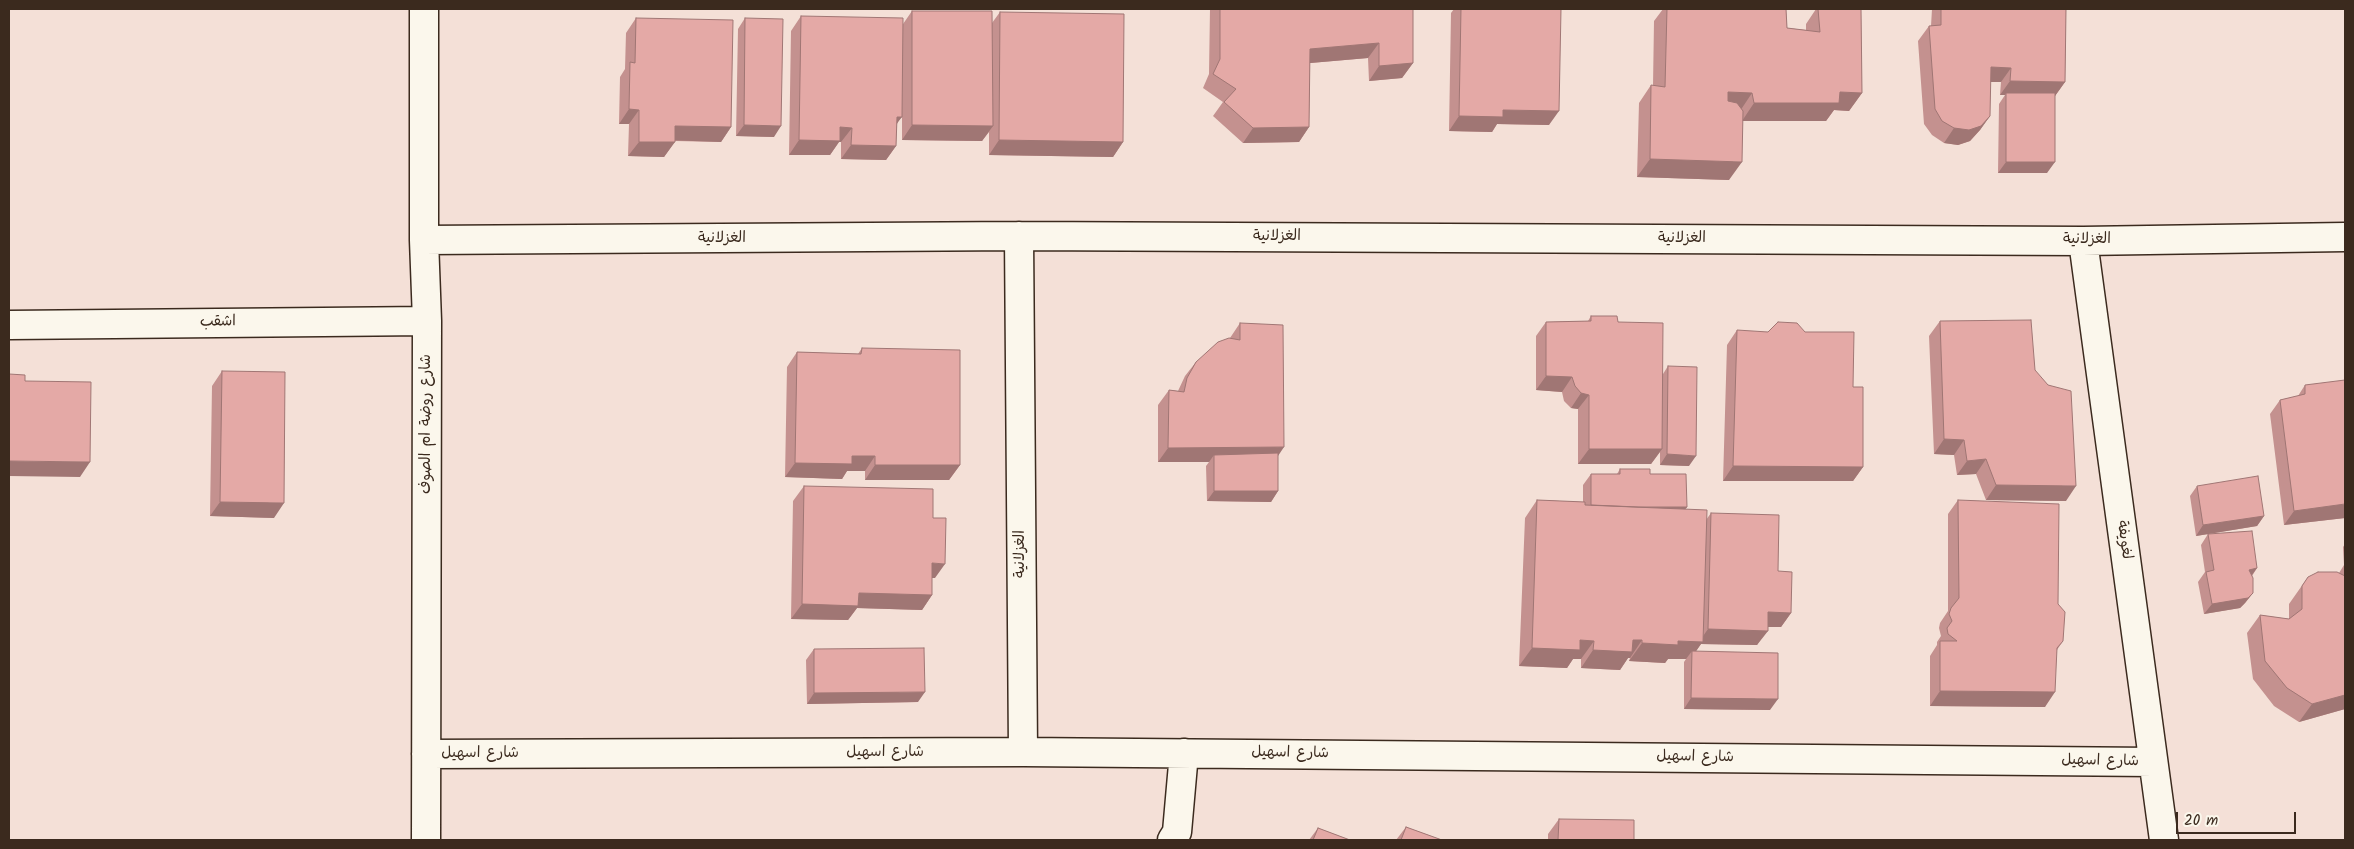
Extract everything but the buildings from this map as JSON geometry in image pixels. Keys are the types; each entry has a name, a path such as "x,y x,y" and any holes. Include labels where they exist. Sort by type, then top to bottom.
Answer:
{"street":[{"name":"شارع روضة ام الصوف","path":"424,9 424,240 427,321 426,840"},
{"name":"الغزلانية","path":"1019,236 1023,752"},
{"name":"الغزلانية","path":"424,240 1019,236 2083,241 2345,237"},
{"name":"لغويفة","path":"2083,241 2164,840"},
{"name":"اشقب","path":"9,325 427,321"},
{"name":"شارع اسهيل","path":"426,754 1023,752 2153,762"},
{"path":"1172,840 1177,832 1184,754"}]}
